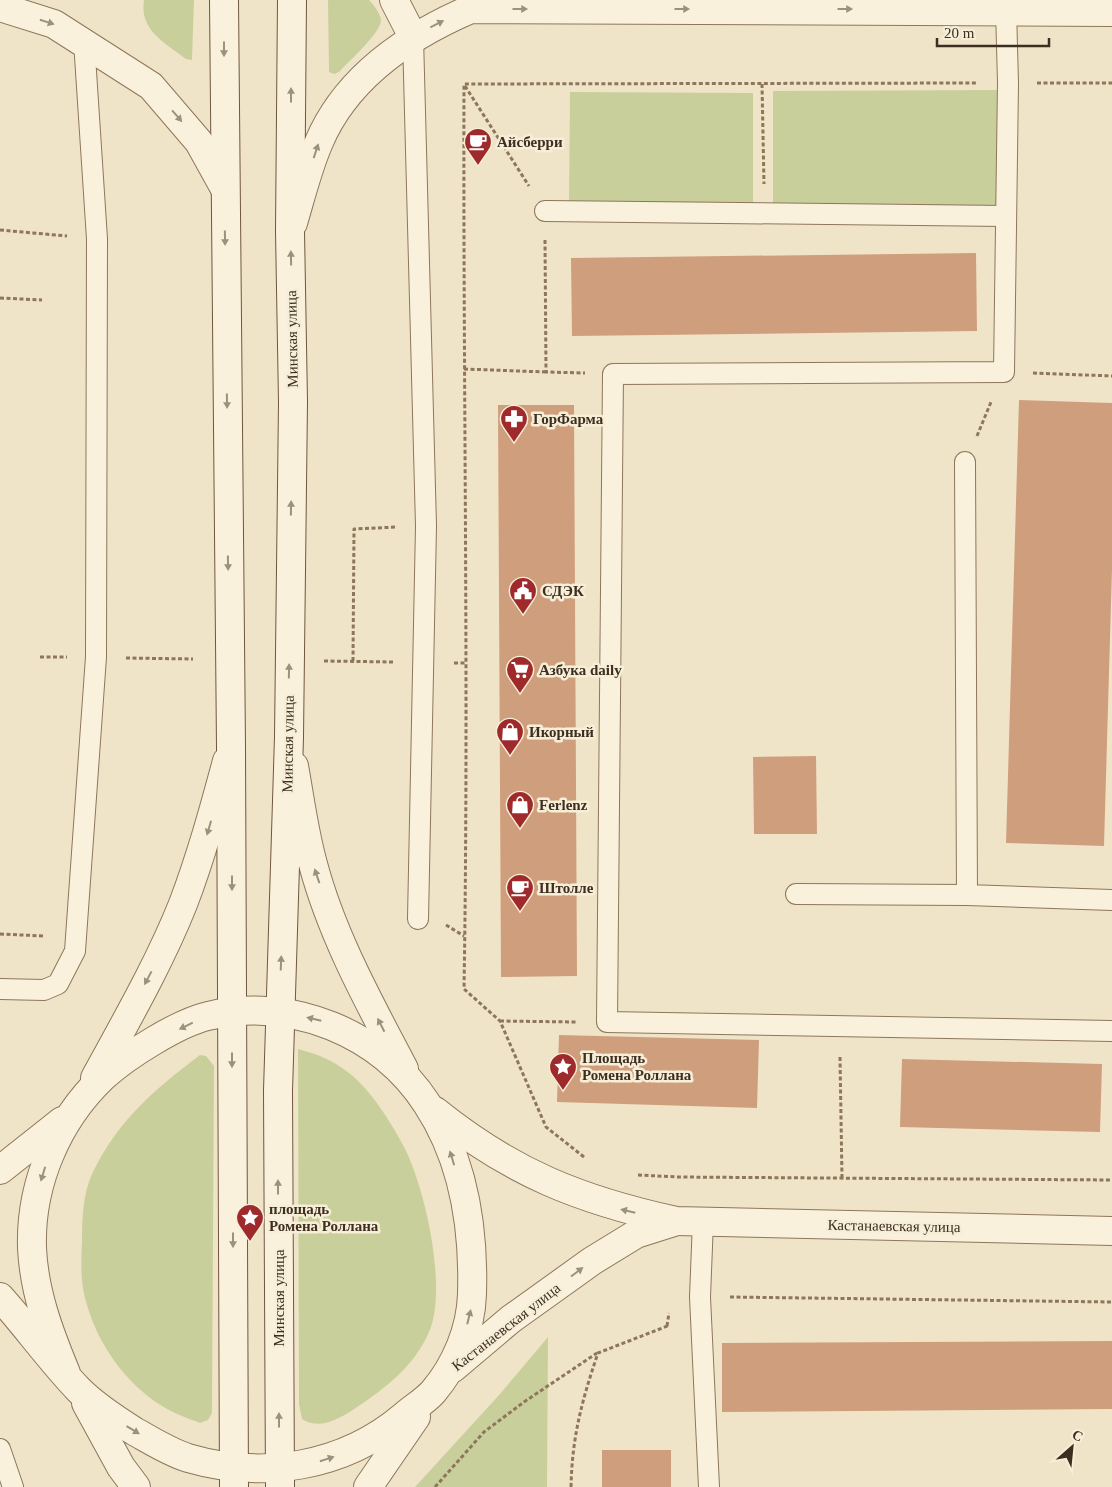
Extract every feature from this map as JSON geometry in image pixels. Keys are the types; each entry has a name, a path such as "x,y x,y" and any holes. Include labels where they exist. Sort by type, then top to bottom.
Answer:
{"street":[{"path":"0,1 9,0"},
{"path":"224,0 231,747 234,1477"},
{"name":"Минская улица","path":"280,1478 279,1012 289,737 292,402 290,231 292,0"},
{"path":"394,0 413,37"},
{"path":"290,231 319,142 342,101 382,60 413,37 471,9 1006,9 1039,5 1112,12"},
{"path":"0,8 54,24 151,86 200,142 225,189"},
{"path":"289,737 313,864 332,922 371,1005 412,1084"},
{"path":"87,1092 155,966 182,905 203,848 231,747"},
{"name":"Кастанаевская улица","path":"73,1381 47,1328 36,1285 32,1246 34,1209 43,1172 58,1137 71,1114 87,1092 113,1068 139,1050 204,1017 232,1012 279,1012 321,1020 357,1038 381,1055 412,1084 428,1105 447,1140 466,1201 472,1254 471,1311 463,1342 437,1385"},
{"name":"Кастанаевская улица","path":"428,1105 462,1132 508,1162 560,1188 619,1209 676,1222"},
{"name":"Кастанаевская улица","path":"0,1170 71,1114"},
{"name":"Кастанаевская улица","path":"0,1297 73,1381 117,1420 162,1448 234,1477 280,1478 351,1451 390,1428 511,1319 592,1261 636,1234 676,1222 703,1221 1112,1231"},
{"path":"73,1381 121,1467 136,1487"},
{"path":"368,1487 437,1385"}],"lane":[{"path":"1006,9 1008,83 1004,372 613,374 607,1022 1112,1031"},
{"path":"413,37 426,526 418,919"},
{"path":"0,990 44,990 58,984 75,951 96,658 97,239 84,42"},
{"path":"545,211 1006,216"},
{"path":"965,462 967,895"},
{"path":"796,894 967,895 1112,900"},
{"path":"703,1221 700,1296 709,1487"},
{"path":"0,1449 13,1487"}],"path":[{"path":"1008,83 1112,82"},
{"path":"464,84 545,211 546,372"},
{"path":"762,84 764,213"},
{"path":"0,230 97,239"},
{"path":"0,298 42,300"},
{"path":"464,369 613,374"},
{"path":"353,662 354,529 466,525"},
{"path":"0,934 44,936"},
{"path":"500,1021 607,1022"},
{"path":"840,1026 842,1178"},
{"path":"435,1487 484,1432 524,1402 598,1353 667,1327 700,1296 1112,1302"},
{"path":"571,1487 572,1451 575,1434 582,1400 598,1353"}],"green space":[{"path":"144,0 194,0 192,60 186,59 155,35 146,20"},
{"path":"328,0 369,0 377,9 381,20 380,26 370,40 339,72 334,74 329,72"},
{"path":"997,90 998,205 773,206 773,91"},
{"path":"570,92 753,93 753,204 569,202"},
{"path":"298,1049 337,1064 357,1079 386,1116 403,1145 419,1185 426,1211 435,1265 436,1290 434,1313 429,1332 416,1355 399,1375 368,1400 337,1419 316,1424 302,1419 299,1404"},
{"path":"200,1055 206,1056 214,1066 212,1413 208,1420 200,1423 171,1411 149,1397 125,1375 115,1362 92,1320 83,1289 81,1265 85,1198 89,1181 102,1155 138,1107"},
{"path":"548,1337 547,1487 415,1487 500,1394"}],"building":[{"path":"976,253 977,331 572,336 571,258"},
{"path":"1019,400 1112,403 1112,569 1104,846 1006,843"},
{"path":"498,405 574,405 577,976 501,977"},
{"path":"816,756 817,834 754,834 753,757"},
{"path":"559,1035 759,1040 757,1108 557,1102"},
{"path":"902,1059 1102,1064 1100,1132 900,1127"},
{"path":"1112,1341 1112,1409 722,1412 722,1343"},
{"path":"602,1450 671,1450 671,1487 602,1487"}],"place":[{"name":"Айсберри","path":"478,166"},
{"name":"ГорФарма","path":"514,443"},
{"name":"СДЭК","path":"523,615"},
{"name":"Азбука daily","path":"520,694"},
{"name":"Икорный","path":"510,756"},
{"name":"Ferlenz","path":"520,829"},
{"name":"Штолле","path":"520,912"},
{"name":"Площадь Ромена Роллана","path":"563,1091"},
{"name":"площадь Ромена Роллана","path":"250,1242"}]}
